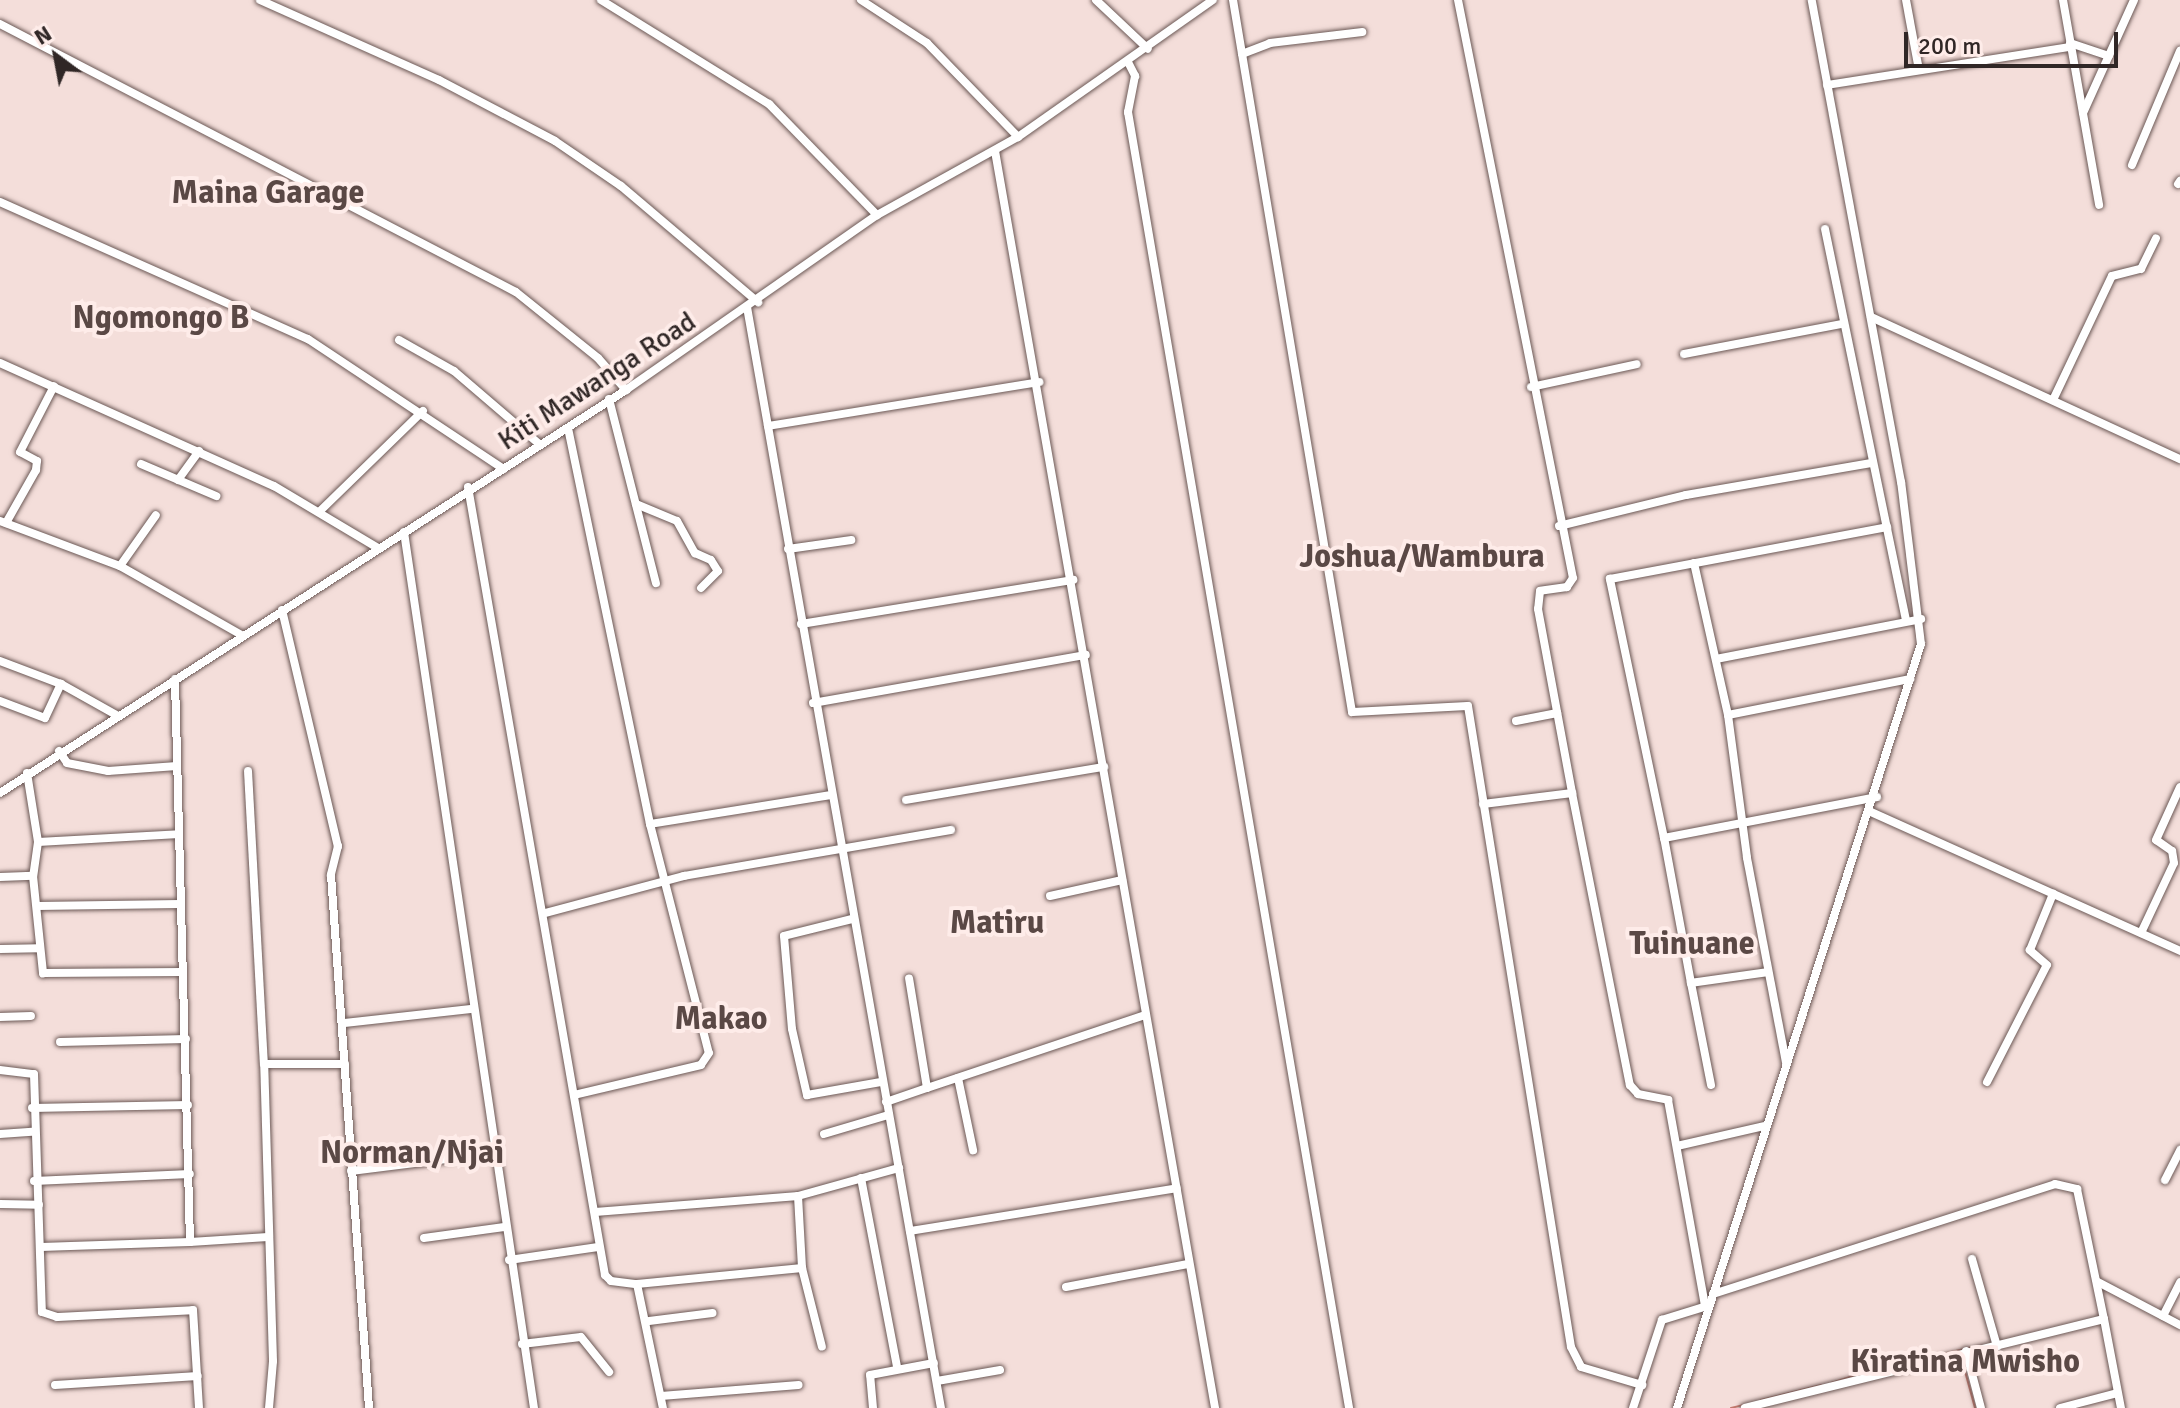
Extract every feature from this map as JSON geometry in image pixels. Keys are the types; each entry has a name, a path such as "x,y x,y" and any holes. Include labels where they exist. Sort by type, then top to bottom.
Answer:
{"street":[{"path":"260,0 439,80 555,141 621,186 758,302"},
{"path":"601,0 769,104 877,215"},
{"path":"861,0 927,43 1018,137"},
{"path":"1096,0 1148,49"},
{"path":"1233,0 1352,712 1464,703 1571,1347 1581,1367 1642,1385"},
{"path":"1458,0 1531,387 1559,526 1573,578 1567,587 1540,591 1538,609 1572,793 1630,1085 1638,1094 1668,1100 1705,1290 1706,1306 1677,1408"},
{"path":"1633,1408 1662,1320 1706,1306 1715,1296 1764,1126 1877,797 1910,679 1921,619 1871,317 1812,0"},
{"path":"1906,0 1919,70"},
{"path":"2063,0 2099,205"},
{"path":"2082,114 2134,0"},
{"name":"Kiti Mawanga Road","path":"0,793 59,751 243,636 468,487 504,469 538,443 568,428 626,390 758,302 877,215 1018,137 1213,1"},
{"path":"0,24 516,292 598,358 626,390"},
{"path":"1242,54 1270,43 1362,32"},
{"path":"1827,85 2071,45 2109,56"},
{"path":"2132,165 2180,51"},
{"path":"1128,62 1135,76 1128,112 1349,1408"},
{"path":"995,151 1039,382 1145,1015 1215,1408"},
{"path":"0,202 308,339 423,411 504,469"},
{"path":"1825,229 1842,324 1906,620"},
{"path":"2053,400 2112,276 2141,269 2156,238"},
{"path":"747,307 813,703 941,1408"},
{"path":"1871,317 2180,459"},
{"path":"1684,354 1842,324"},
{"path":"399,340 454,371 538,443"},
{"path":"0,363 199,451 319,512 378,548"},
{"path":"1531,387 1637,364"},
{"path":"768,426 1039,382"},
{"path":"54,386 20,452 37,461 36,470 3,522 120,566 243,636"},
{"path":"609,399 656,583"},
{"path":"319,512 423,411"},
{"path":"568,428 650,824 709,1058 574,1095"},
{"path":"178,480 199,451"},
{"path":"1559,526 1686,495 1871,463"},
{"path":"141,464 216,496"},
{"path":"468,487 545,913 595,1212 598,1247 611,1281 637,1284 802,1268"},
{"path":"636,504 677,521 695,553 711,560 718,571 701,588"},
{"path":"120,566 156,515"},
{"path":"1711,1085 1610,579 1887,527"},
{"path":"404,532 471,1009 534,1408"},
{"path":"788,549 851,540"},
{"path":"1694,563 1728,715 1768,972 1787,1064"},
{"path":"801,624 1073,580"},
{"path":"282,610 338,846 331,875 344,1023 351,1171 369,1408"},
{"path":"1716,659 1921,619"},
{"path":"813,703 1086,655"},
{"path":"0,661 61,684 118,716"},
{"path":"175,679 190,1242"},
{"path":"1728,715 1910,679"},
{"path":"0,701 45,718 61,684"},
{"path":"1516,721 1557,713"},
{"path":"59,751 67,763 108,771 177,766"},
{"path":"906,800 1104,767"},
{"path":"248,771 264,1064 269,1408"},
{"path":"27,773 38,842 33,876 39,948 46,975 183,972"},
{"path":"2141,933 2174,863 2172,851 2156,840 2180,787"},
{"path":"1483,804 1572,793"},
{"path":"650,824 832,795"},
{"path":"1664,838 1744,819 1877,797"},
{"path":"1871,812 2180,951"},
{"path":"545,913 664,883 951,830"},
{"path":"38,842 179,834"},
{"path":"0,877 33,876"},
{"path":"1050,896 1122,880"},
{"path":"1987,1082 2047,965 2030,950 2053,894"},
{"path":"37,906 180,904"},
{"path":"852,919 784,936 792,1029 807,1095 881,1082"},
{"path":"0,949 39,948"},
{"path":"1691,983 1768,972"},
{"path":"909,978 927,1088"},
{"path":"344,1023 471,1009"},
{"path":"886,1102 1145,1015"},
{"path":"0,1017 31,1016"},
{"path":"60,1042 186,1039"},
{"path":"264,1064 345,1064"},
{"path":"0,1070 31,1069 42,1312 57,1317 190,1308 199,1408"},
{"path":"958,1078 973,1150"},
{"path":"32,1108 188,1105"},
{"path":"824,1134 888,1115"},
{"path":"1677,1146 1764,1126"},
{"path":"0,1134 32,1132"},
{"path":"2165,1180 2180,1150"},
{"path":"351,1171 494,1153"},
{"path":"595,1212 798,1196 899,1168"},
{"path":"34,1181 190,1174"},
{"path":"861,1178 897,1367"},
{"path":"1705,1290 1715,1296 2065,1182 2077,1189 2121,1408"},
{"path":"910,1231 1177,1188"},
{"path":"798,1196 802,1268 822,1347"},
{"path":"0,1204 39,1205"},
{"path":"424,1238 504,1227"},
{"path":"41,1247 268,1237"},
{"path":"509,1260 598,1247"},
{"path":"1972,1259 1997,1346"},
{"path":"1066,1287 1188,1264"},
{"path":"2098,1282 2180,1325"},
{"path":"2163,1316 2180,1282"},
{"path":"637,1284 649,1321 663,1408"},
{"path":"649,1321 712,1313"},
{"path":"1745,1408 2104,1319"},
{"path":"522,1344 581,1337 609,1372"},
{"path":"1966,1351 1981,1408"},
{"path":"873,1408 870,1375 897,1367 934,1363"},
{"path":"937,1381 1000,1370"},
{"path":"55,1385 198,1376"},
{"path":"661,1396 799,1385"},
{"path":"2060,1408 2117,1393"}],"waterway":[{"path":"1926,1358 1973,1347"},
{"path":"1892,1365 1914,1361"},
{"path":"1963,1364 1975,1408"},
{"path":"1858,1375 1887,1366"},
{"path":"1831,1383 1853,1376"},
{"path":"1761,1400 1821,1385"},
{"path":"1731,1408 1743,1405"}],"district":[{"name":"Maina Garage","path":"268,193"},
{"name":"Ngomongo B","path":"161,318"},
{"name":"Joshua/Wambura","path":"1422,557"},
{"name":"Matiru","path":"997,923"},
{"name":"Tuinuane","path":"1692,944"},
{"name":"Makao","path":"721,1019"},
{"name":"Norman/Njai","path":"412,1153"},
{"name":"Kiratina Mwisho","path":"1965,1362"}]}
